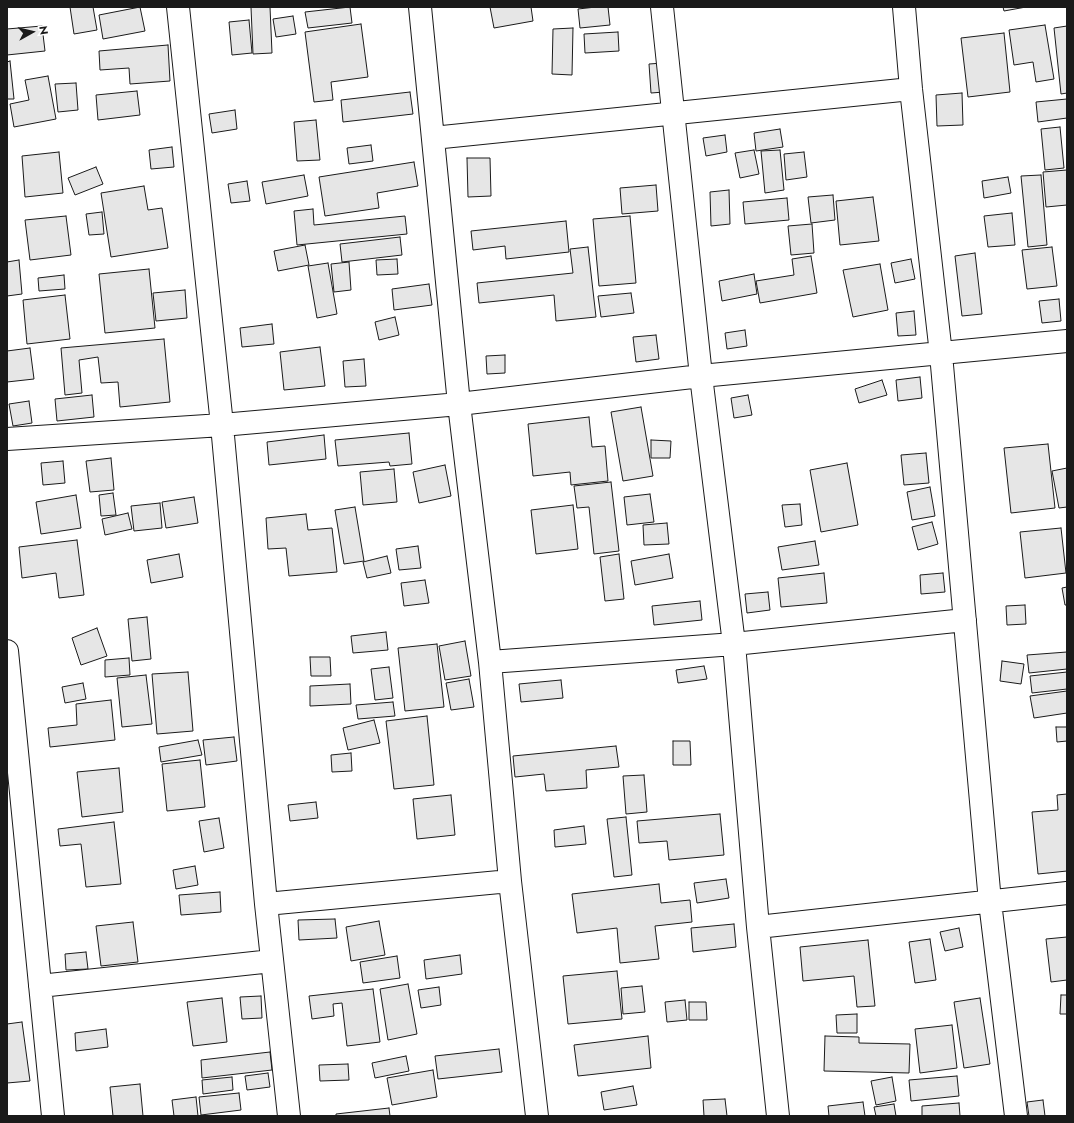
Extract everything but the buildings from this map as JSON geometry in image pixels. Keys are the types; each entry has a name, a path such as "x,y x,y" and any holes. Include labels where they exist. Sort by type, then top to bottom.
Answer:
{"street":[{"path":"178,7 222,425 266,904 289,1116"},
{"path":"420,7 459,404 490,662 510,881 537,1116"},
{"path":"662,7 701,376 734,644 758,927 778,1116"},
{"path":"904,7 911,89 941,354 990,902 1016,1116"},
{"path":"433,138 911,89"},
{"path":"7,439 222,425 459,404 701,376 1067,341"},
{"path":"490,662 734,644 965,620"},
{"path":"7,652 9,697 53,1116"},
{"path":"266,904 510,881"},
{"path":"758,927 1067,893"},
{"path":"40,986 272,961"}]}
